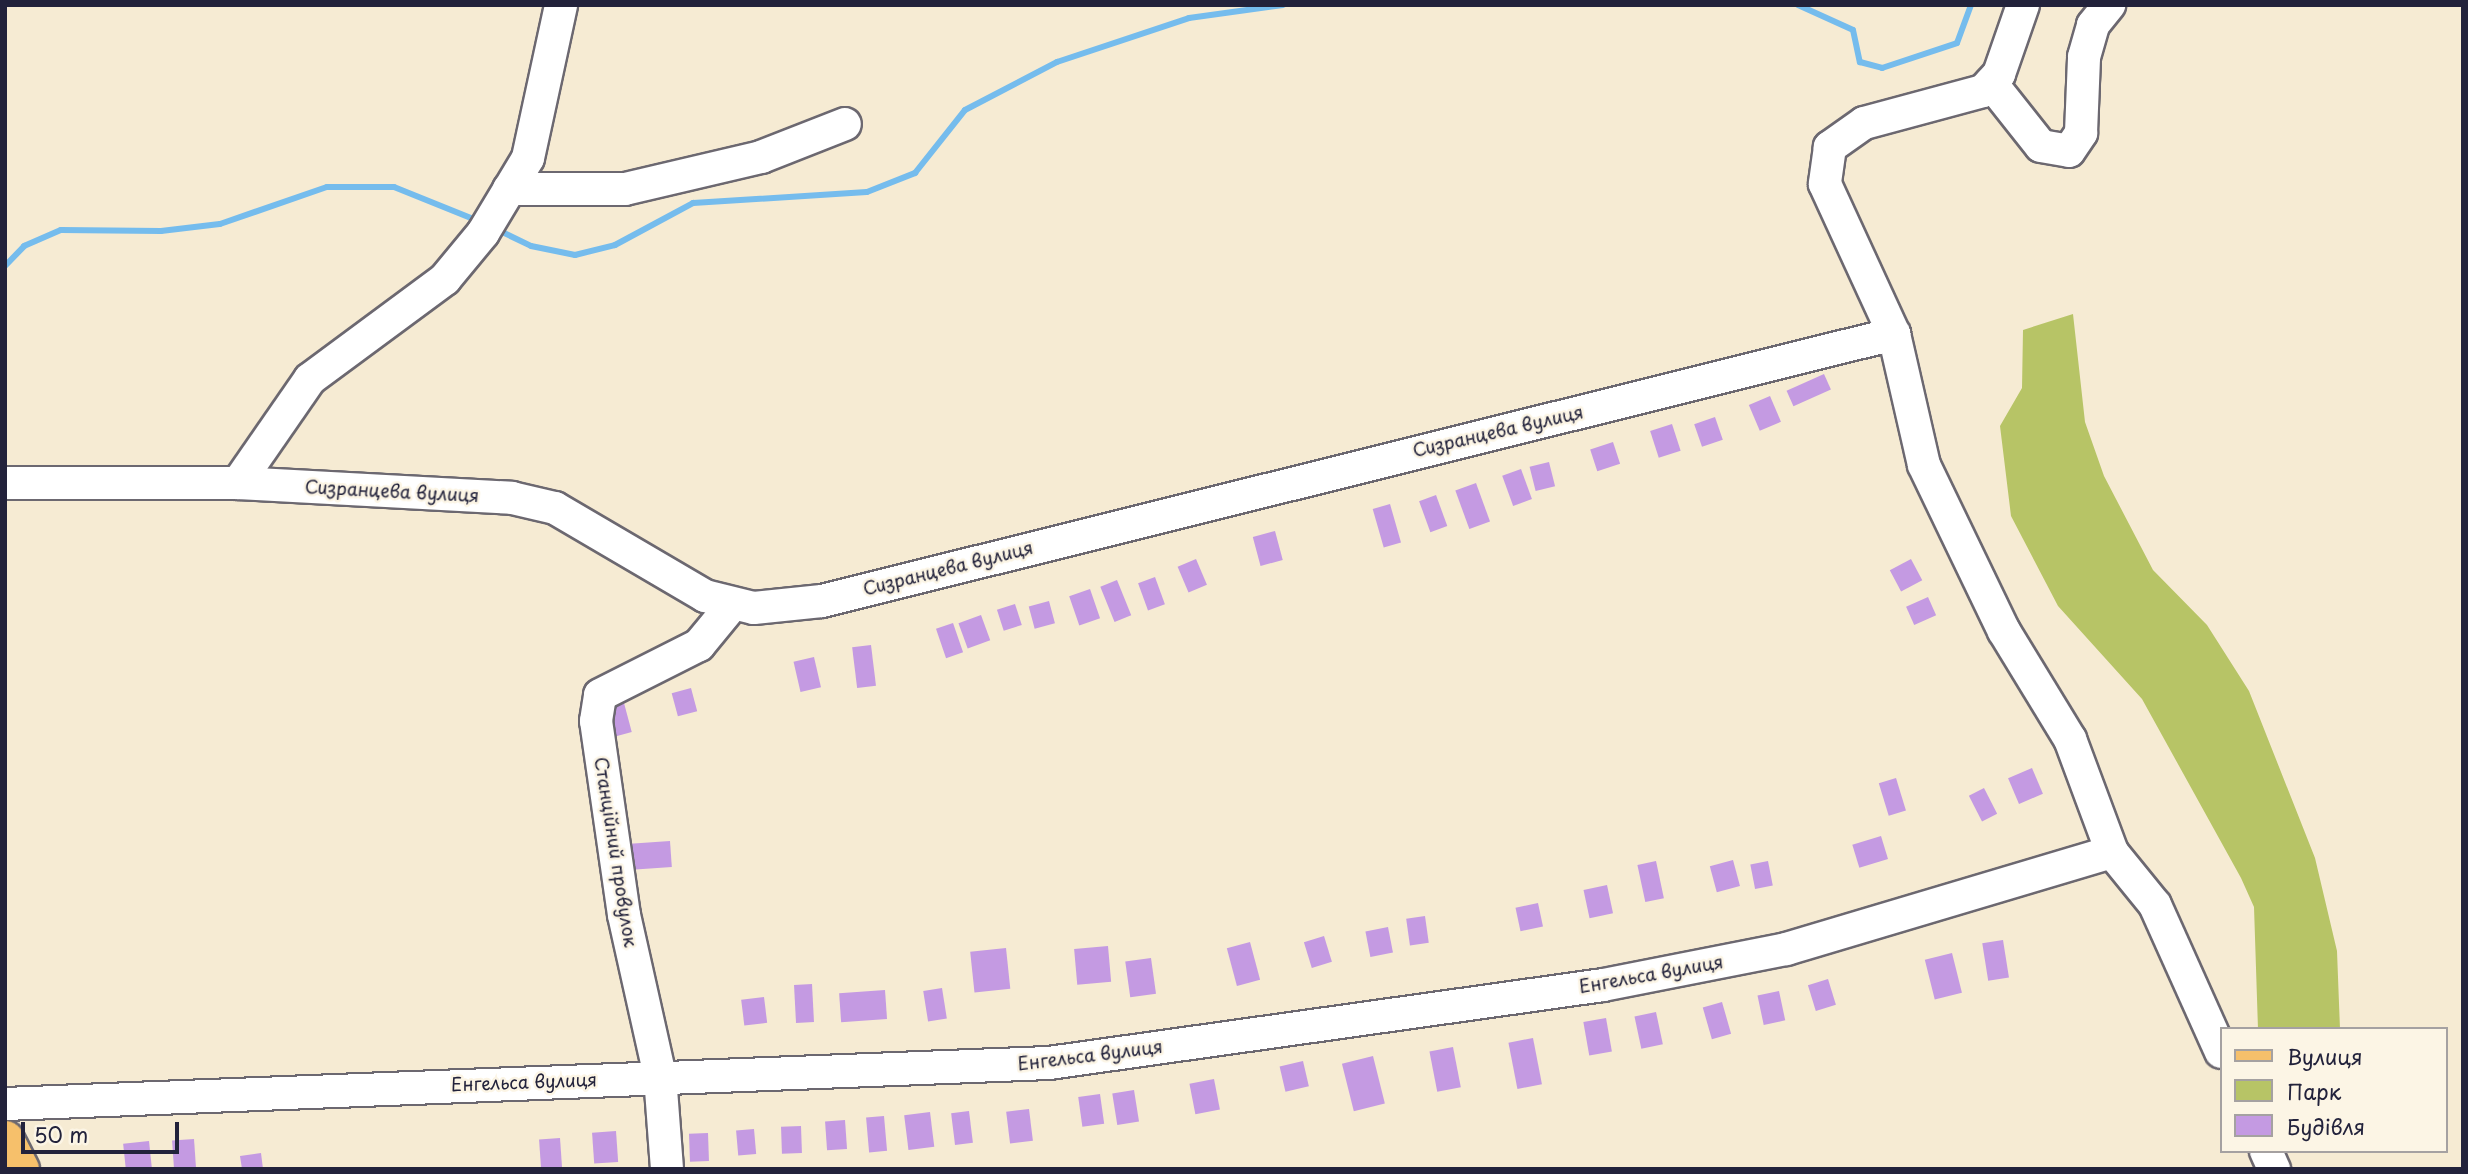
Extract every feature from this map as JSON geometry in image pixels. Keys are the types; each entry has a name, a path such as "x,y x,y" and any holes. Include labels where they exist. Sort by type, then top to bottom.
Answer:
{"main road":[{"path":"5,1140 20,1169"}],"street":[{"path":"238,482 310,379 445,279 496,212 528,158 561,5"},
{"path":"2022,5 1991,83 1983,91 1883,115 1830,147 1825,184 1895,334 1924,465 2004,631 2070,739 2112,852 2155,905 2220,1050"},
{"path":"1991,83 2041,146 2069,151 2081,133 2084,57 2093,25 2109,5"},
{"path":"496,212 625,189 761,157 845,124"},
{"name":"Сизранцева вулиця","path":"5,483 238,482 522,500 555,508 657,572 732,605 822,601 1895,334"},
{"name":"Станційний провулок","path":"667,1169 660,1076 624,915 596,721 600,695 699,645 732,605"},
{"name":"Енгельса вулиця","path":"5,1104 660,1076 1049,1063 1603,985 1786,949 2112,852"}],"green space":[{"path":"2073,314 2085,422 2104,476 2153,570 2207,625 2249,691 2315,858 2337,951 2340,1027 2258,1027 2254,907 2241,878 2142,699 2058,606 2011,516 2000,426 2022,388 2023,330"}],"building":[{"path":"1824,374 1831,390 1793,406 1787,391"},
{"path":"1770,396 1781,422 1760,431 1749,405"},
{"path":"1715,417 1723,440 1702,447 1694,424"},
{"path":"1672,424 1681,451 1659,458 1650,431"},
{"path":"1613,442 1620,464 1597,471 1590,449"},
{"path":"1549,462 1555,486 1536,491 1530,467"},
{"path":"1521,469 1532,499 1513,506 1502,476"},
{"path":"1476,483 1490,522 1469,529 1455,491"},
{"path":"1436,495 1447,526 1430,532 1419,501"},
{"path":"1390,504 1401,542 1384,547 1373,509"},
{"path":"1275,531 1283,560 1261,566 1253,537"},
{"path":"1196,559 1207,585 1189,593 1178,567"},
{"path":"1911,559 1922,580 1901,591 1890,570"},
{"path":"1155,577 1165,604 1148,610 1138,583"},
{"path":"1117,580 1131,615 1115,622 1100,587"},
{"path":"1090,589 1100,618 1079,625 1069,596"},
{"path":"1928,597 1936,615 1914,625 1906,607"},
{"path":"1049,601 1055,623 1035,629 1029,606"},
{"path":"1015,604 1022,625 1004,631 997,610"},
{"path":"981,615 990,640 968,649 958,623"},
{"path":"953,623 963,652 946,658 936,629"},
{"path":"871,645 876,686 857,688 852,647"},
{"path":"814,657 821,687 801,692 794,662"},
{"path":"691,688 697,711 678,716 672,693"},
{"path":"624,703 632,732 613,737 606,708"},
{"path":"2032,768 2043,794 2019,804 2008,778"},
{"path":"1896,778 1906,811 1889,816 1879,783"},
{"path":"1984,788 1997,814 1982,822 1969,796"},
{"path":"1881,836 1888,859 1859,868 1852,845"},
{"path":"670,841 672,867 632,870 630,844"},
{"path":"1733,860 1740,886 1717,892 1710,866"},
{"path":"1656,861 1664,898 1645,902 1637,865"},
{"path":"1768,861 1773,886 1755,889 1750,864"},
{"path":"1607,885 1613,913 1590,918 1584,890"},
{"path":"1538,903 1543,926 1520,931 1516,908"},
{"path":"1425,916 1429,943 1410,945 1406,919"},
{"path":"1388,927 1393,953 1370,957 1365,931"},
{"path":"1324,936 1332,962 1312,968 1304,942"},
{"path":"2003,940 2009,978 1988,981 1982,943"},
{"path":"1250,942 1260,980 1237,986 1227,948"},
{"path":"1108,946 1111,982 1077,985 1074,949"},
{"path":"1006,948 1010,989 974,993 970,952"},
{"path":"1952,953 1962,993 1935,1000 1925,960"},
{"path":"1151,958 1156,994 1130,997 1125,962"},
{"path":"1828,979 1836,1005 1816,1011 1808,985"},
{"path":"812,984 814,1022 796,1023 794,985"},
{"path":"942,988 947,1019 928,1022 923,991"},
{"path":"885,990 887,1019 841,1022 839,993"},
{"path":"1779,991 1785,1020 1764,1025 1757,996"},
{"path":"764,997 767,1023 744,1026 741,1000"},
{"path":"1722,1002 1731,1034 1712,1039 1703,1008"},
{"path":"1656,1012 1663,1044 1641,1049 1634,1017"},
{"path":"1606,1018 1612,1051 1589,1055 1583,1022"},
{"path":"1533,1038 1542,1084 1517,1089 1508,1043"},
{"path":"1453,1047 1461,1087 1437,1092 1429,1052"},
{"path":"1373,1056 1385,1104 1354,1111 1342,1064"},
{"path":"1303,1061 1309,1086 1285,1092 1280,1066"},
{"path":"1214,1079 1220,1109 1195,1114 1189,1084"},
{"path":"1134,1090 1139,1122 1117,1125 1112,1093"},
{"path":"1100,1094 1104,1124 1082,1127 1078,1097"},
{"path":"1029,1109 1033,1141 1010,1144 1006,1112"},
{"path":"969,1111 973,1143 955,1145 951,1113"},
{"path":"930,1112 934,1147 908,1150 904,1115"},
{"path":"884,1116 887,1151 869,1152 866,1118"},
{"path":"845,1120 847,1149 827,1150 825,1121"},
{"path":"801,1126 802,1153 782,1154 781,1127"},
{"path":"754,1129 756,1154 738,1155 736,1131"},
{"path":"616,1131 618,1162 594,1164 592,1133"},
{"path":"708,1133 709,1161 690,1162 689,1134"},
{"path":"560,1138 562,1169 541,1169 539,1139"},
{"path":"194,1139 196,1169 174,1169 172,1141"},
{"path":"149,1141 152,1169 126,1169 123,1144"},
{"path":"261,1153 263,1169 242,1169 240,1156"}],"waterway":[{"path":"494,228 531,246 575,255 615,245 693,203 867,192 915,173 965,110 1057,62 1189,18 1283,5"},
{"path":"1798,5 1853,30 1860,62 1882,68 1957,43 1971,5"},
{"path":"5,266 24,246 61,230 161,231 220,224 327,187 394,187 478,221"}]}
